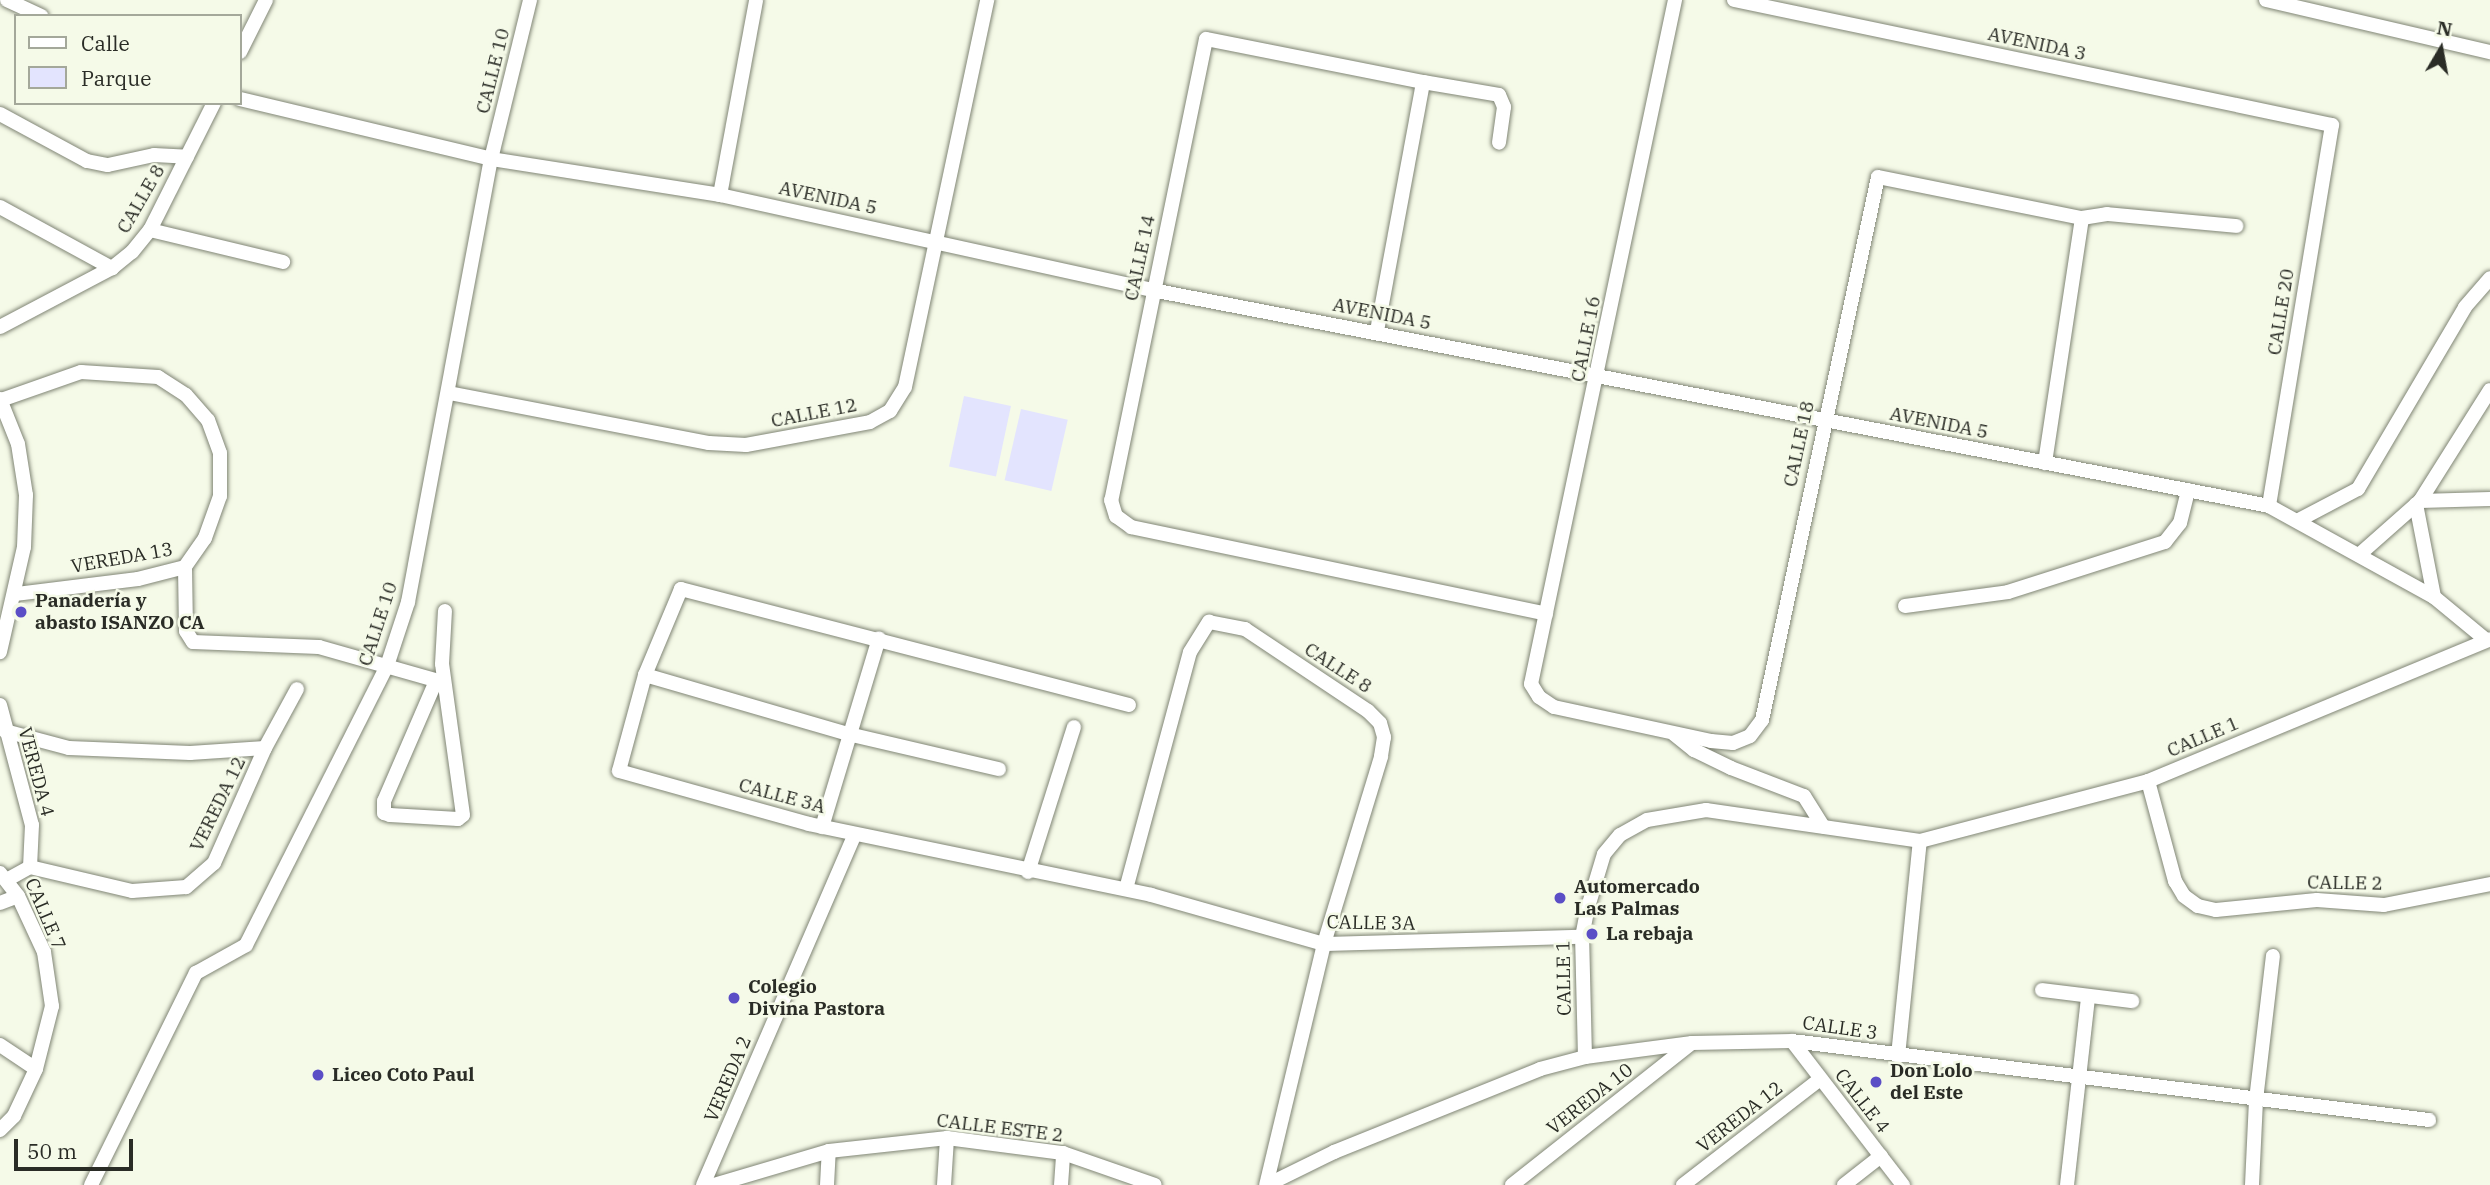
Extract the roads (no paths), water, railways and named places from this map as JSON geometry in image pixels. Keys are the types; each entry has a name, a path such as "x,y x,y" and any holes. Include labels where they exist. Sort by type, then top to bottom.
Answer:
{"street":[{"path":"7,0 38,14"},
{"path":"242,48 266,0"},
{"name":"CALLE 10","path":"91,1185 196,973 246,945 387,666 408,602 491,159 530,0"},
{"path":"720,195 756,0"},
{"name":"CALLE 12","path":"449,393 709,443 746,445 870,422 890,411 905,387 987,0"},
{"name":"CALLE 16","path":"1670,731 1554,707 1531,684 1598,376 1675,0"},
{"name":"AVENIDA 3","path":"1734,0 2332,125"},
{"path":"2266,0 2490,52"},
{"name":"CALLE 14","path":"1423,82 1206,39 1152,290 1111,500 1116,516 1131,527 1546,614"},
{"path":"1377,331 1423,82 1499,95 1504,107 1499,143"},
{"name":"AVENIDA 5","path":"242,99 491,159 720,195 1152,290 1377,331 2269,506 2434,597 2488,639"},
{"name":"CALLE 8","path":"0,327 112,268 150,230 213,105"},
{"path":"0,114 86,161 108,165 154,155 187,157"},
{"name":"CALLE 20","path":"2269,506 2332,125"},
{"name":"CALLE 18","path":"1670,731 1733,743 1750,736 1762,720 1878,177 2082,218"},
{"path":"0,207 112,268"},
{"path":"2045,463 2082,218 2107,214 2236,226"},
{"path":"150,230 283,262"},
{"path":"2297,521 2358,489 2465,307 2490,278"},
{"name":"VEREDA 13","path":"0,400 40,383 92,372 158,377 186,396 208,420 220,453 220,496 205,538 184,567 138,579 15,594"},
{"path":"2360,554 2418,503 2490,390"},
{"path":"0,400 18,444 26,495 24,547 0,652"},
{"path":"1905,606 2008,592 2165,542 2180,523 2188,490"},
{"path":"2418,503 2490,499"},
{"path":"2418,503 2434,597"},
{"path":"184,567 186,631 192,642 295,643 441,682"},
{"name":"CALLE 3A","path":"1129,705 879,638 681,589 645,675 619,771 822,827 1028,872 1126,889 1324,944 1582,937"},
{"path":"441,682 384,801 384,813 458,819 463,815 441,682 445,611"},
{"name":"CALLE 8","path":"1126,889 1191,652 1209,622 1224,622 1245,629 1368,710 1384,737 1324,944 1267,1185"},
{"path":"822,827 879,638"},
{"name":"CALLE 1","path":"1585,1057 1582,937 1604,855 1620,835 1647,820 1706,810 1920,841 2148,781 2488,639"},
{"path":"645,675 848,734 999,769"},
{"path":"265,748 297,689"},
{"name":"VEREDA 4","path":"0,705 32,825 30,867"},
{"path":"1028,872 1074,727"},
{"name":"VEREDA 12","path":"5,731 80,748 190,752 265,748 214,863 186,887 132,891 98,886 30,867"},
{"path":"1670,731 1694,750 1804,796 1823,827"},
{"name":"CALLE 2","path":"2148,781 2175,881 2184,896 2198,906 2216,909 2317,900 2384,905 2490,884"},
{"name":"VEREDA 2","path":"703,1185 855,834"},
{"path":"1898,1056 1920,841"},
{"path":"4,876 30,867"},
{"name":"CALLE 7","path":"0,1130 15,1116 36,1069 52,1006 44,952 18,896 4,876"},
{"path":"0,903 18,896"},
{"path":"2252,1185 2256,1100 2273,956"},
{"path":"2042,990 2088,998 2132,1001"},
{"path":"2067,1185 2088,998"},
{"name":"CALLE 3","path":"1267,1185 1334,1152 1540,1069 1585,1057 1692,1043 1792,1041 2430,1120"},
{"name":"CALLE 4","path":"1792,1041 1903,1185"},
{"name":"VEREDA 10","path":"1511,1185 1692,1043"},
{"path":"0,1045 36,1069"},
{"name":"VEREDA 12","path":"1683,1185 1820,1079"},
{"path":"944,1185 947,1138"},
{"name":"CALLE ESTE 2","path":"714,1185 829,1151 947,1138 1063,1153 1156,1185"},
{"path":"827,1185 829,1151"},
{"path":"1061,1185 1063,1153"},
{"path":"1844,1185 1881,1156"}],"place":[{"name":"Panadería y abasto ISANZO CA","path":"21,612"},
{"name":"Automercado Las Palmas","path":"1560,898"},
{"name":"La rebaja","path":"1592,934"},
{"name":"Colegio Divina Pastora","path":"734,998"},
{"name":"Liceo Coto Paul","path":"318,1075"},
{"name":"Don Lolo del Este","path":"1876,1082"}]}
